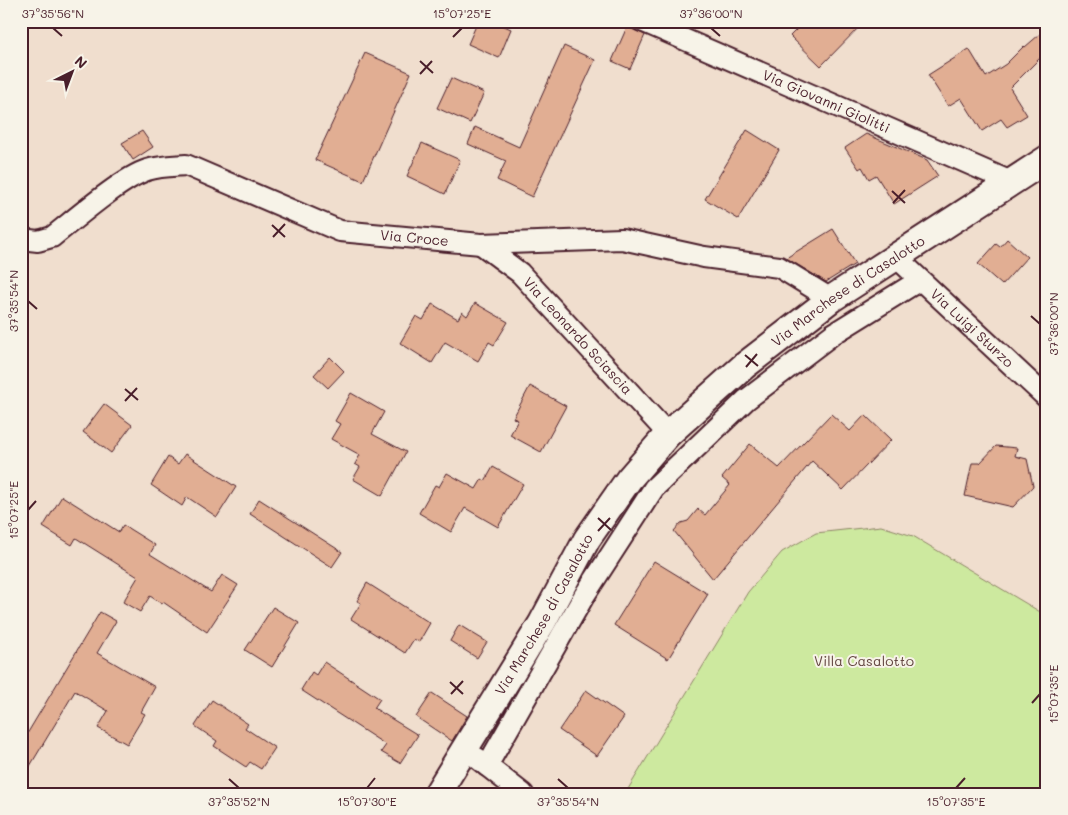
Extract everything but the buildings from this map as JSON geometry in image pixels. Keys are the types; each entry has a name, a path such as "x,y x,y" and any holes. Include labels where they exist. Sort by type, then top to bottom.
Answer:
{"street":[{"name":"Via Giovanni Giolitti","path":"642,21 1011,182"},
{"name":"Via Marchese di Casalotto","path":"437,794 542,623 587,539 629,479 668,434 744,366 831,300 1047,159"},
{"name":"Via Croce","path":"21,238 38,240 52,236 126,181 145,171 163,166 186,165 340,231 481,244 622,239 704,257 780,267 831,300"},
{"name":"Via Leonardo Sciascia","path":"481,244 520,273 668,434"},
{"name":"Via Luigi Sturzo","path":"896,257 1047,398"},
{"path":"487,766 584,596 654,488 746,400 833,334 920,280"},
{"path":"466,749 523,794"}],"green space":[{"name":"Villa Casalotto","path":"881,526 913,536 1047,616 1047,794 625,794 748,592 782,552 816,533"}]}
